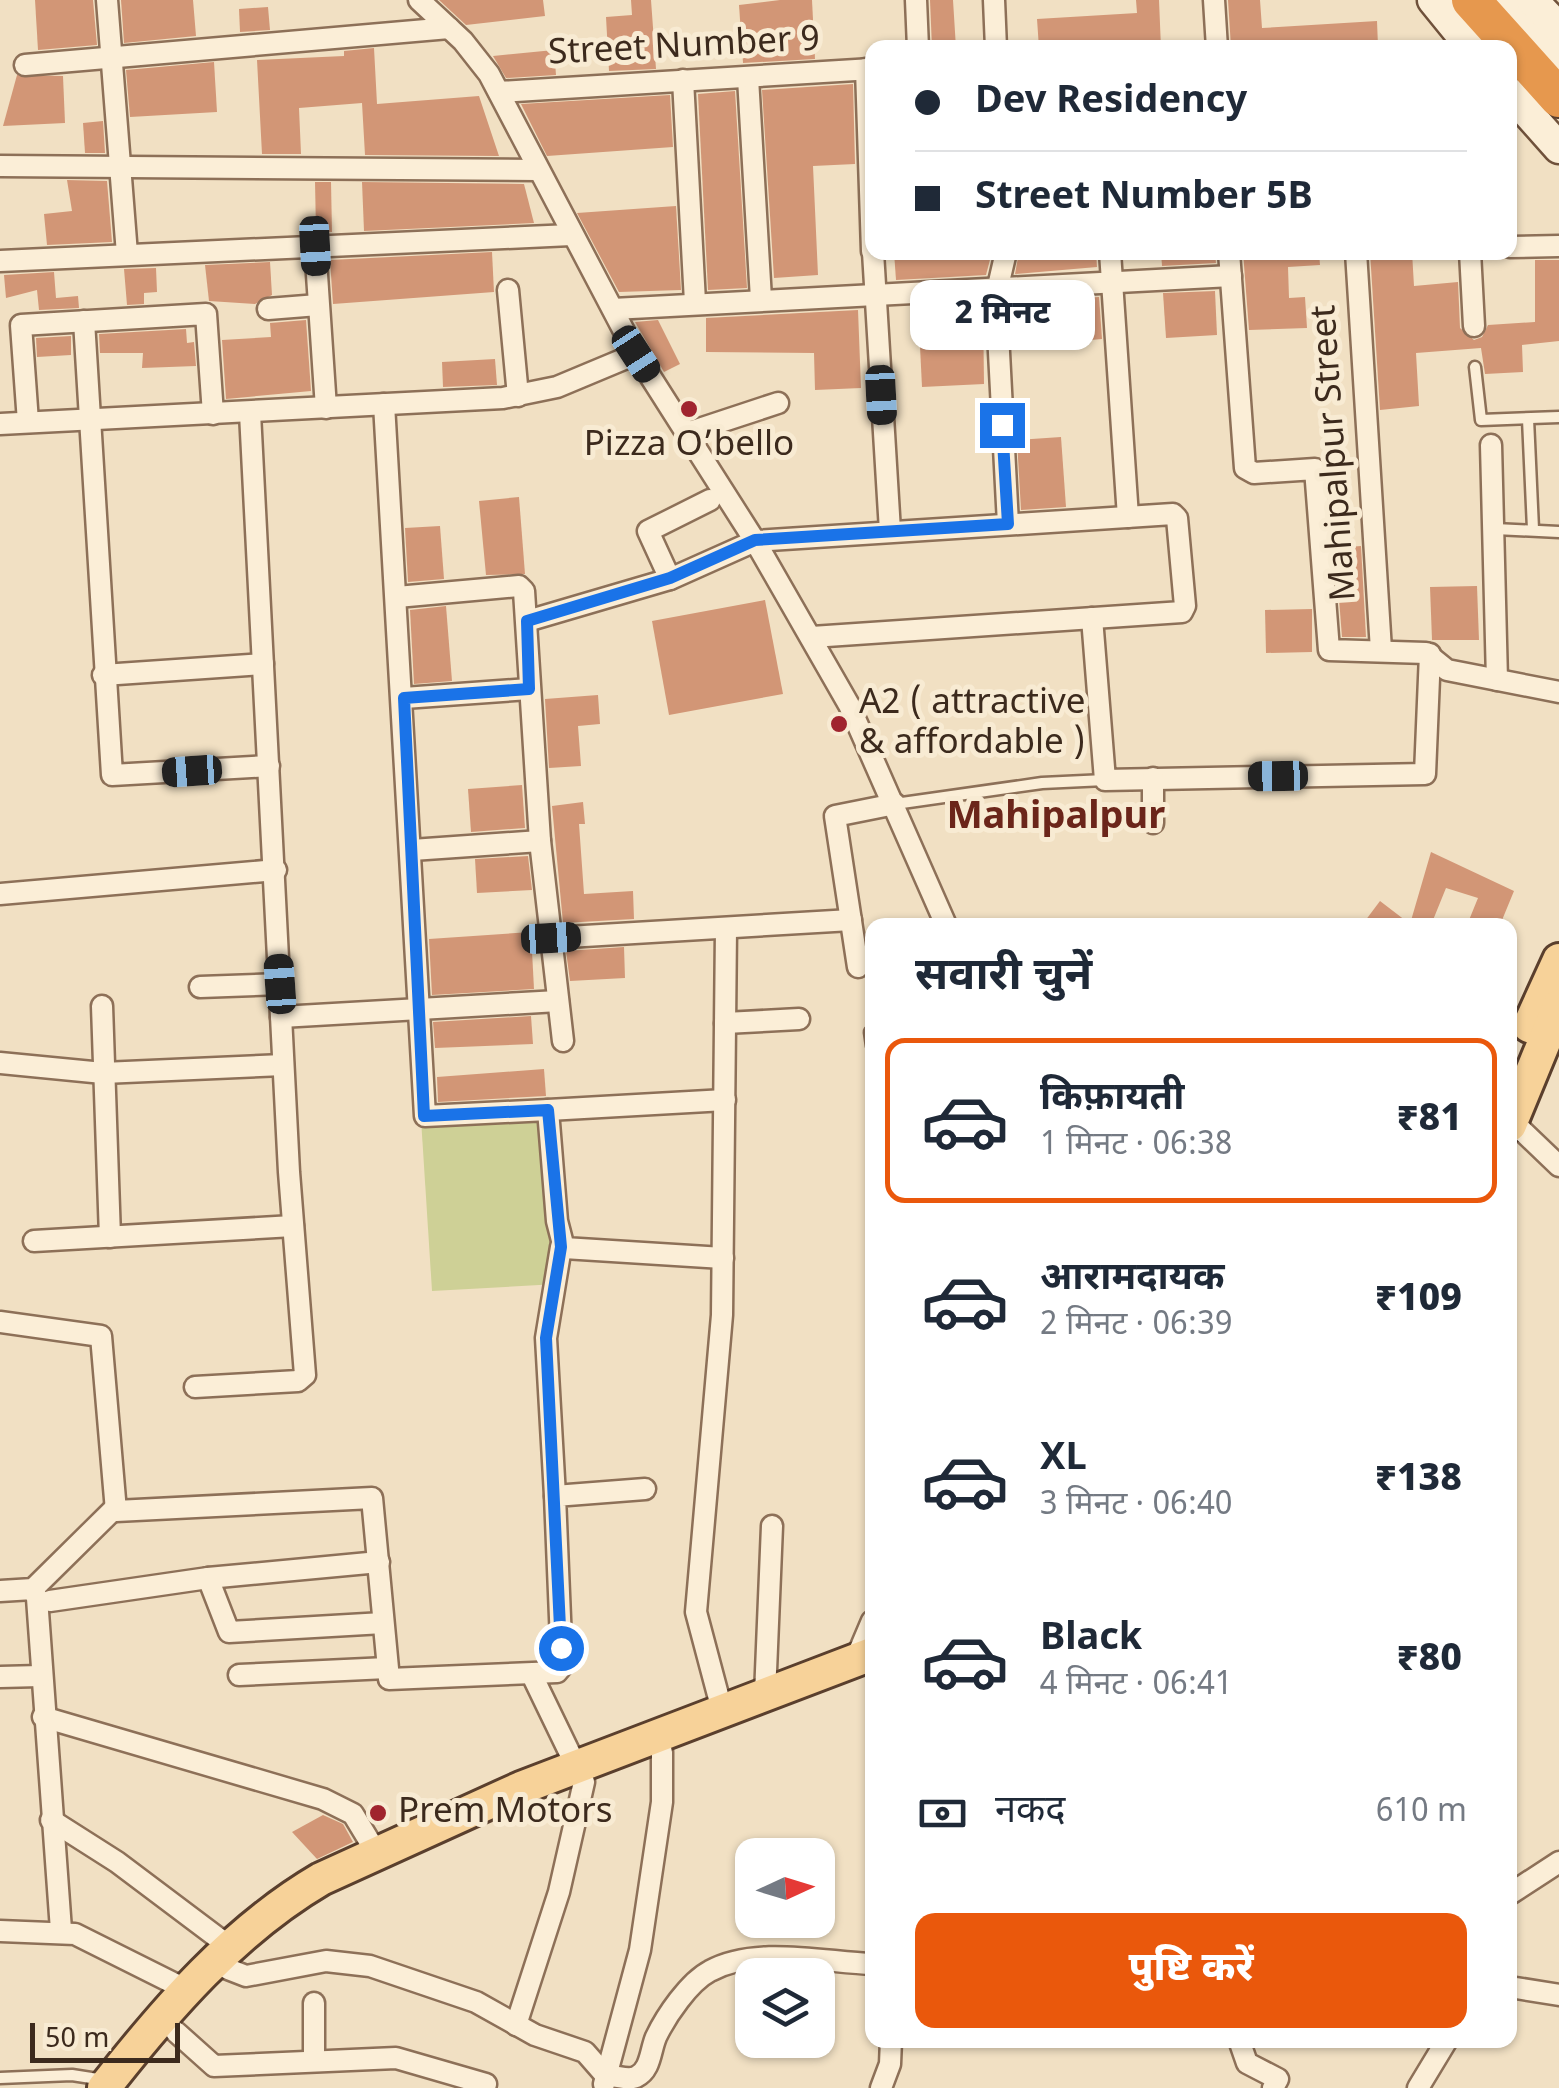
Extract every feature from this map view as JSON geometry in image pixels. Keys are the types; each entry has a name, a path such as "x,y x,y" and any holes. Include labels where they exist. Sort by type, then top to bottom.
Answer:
{"highway":[{"path":"1470,0 1506,40"},
{"path":"1517,52 1559,98"}],"main road":[{"path":"1433,0 1466,40"},
{"path":"1500,0 1559,62"},
{"path":"1532,0 1559,28"},
{"path":"1517,101 1559,148"},
{"path":"1517,1051 1559,960"},
{"path":"1517,1108 1559,1006"},
{"path":"115,2086 187,1990 324,1894 722,1710 865,1663"},
{"path":"115,2086 176,2032 229,1958 292,1896 376,1852 580,1774 662,1752 865,1663"}],"street":[{"path":"107,0 128,254"},
{"path":"420,0 478,56 636,354 755,540 812,638 896,804 943,918"},
{"path":"916,0 918,40"},
{"path":"994,0 996,40"},
{"path":"1214,0 1216,40"},
{"path":"25,64 450,28"},
{"name":"Street Number 9","path":"499,92 865,69"},
{"path":"748,78 761,299"},
{"path":"682,80 696,302"},
{"path":"0,166 121,170 537,170"},
{"path":"0,261 570,235"},
{"path":"315,246 326,408"},
{"path":"1517,247 1559,246"},
{"path":"872,260 890,530"},
{"path":"1006,260 997,288 1008,524"},
{"path":"1111,260 1128,518"},
{"path":"1230,260 1245,468 1254,473 1315,469 1329,650 1430,654 1440,668 1559,692"},
{"name":"Mahipalpur Street","path":"1357,260 1381,650"},
{"path":"1470,260 1474,326"},
{"path":"613,309 1231,276"},
{"path":"508,290 518,396"},
{"path":"268,309 318,305"},
{"path":"28,422 20,326 206,314 213,414"},
{"path":"84,321 103,675 113,776 269,766"},
{"path":"0,424 518,396 557,387 636,354"},
{"path":"686,433 778,403"},
{"path":"384,404 404,698 424,1116 725,1100"},
{"path":"195,1387 304,1379 250,412"},
{"path":"1491,445 1497,680"},
{"path":"670,578 648,531 710,500"},
{"path":"527,621 670,578 755,540 1175,515 1185,608 812,638"},
{"path":"397,597 519,586 524,591 540,842 562,1040"},
{"path":"1092,618 1104,780 1425,774 1430,654"},
{"path":"103,675 263,664"},
{"path":"404,698 529,689"},
{"path":"1153,778 1153,823"},
{"path":"858,966 834,816 896,804"},
{"path":"412,850 540,842"},
{"path":"0,894 276,870"},
{"path":"551,938 851,920"},
{"path":"722,1710 696,1612 723,1258 726,929"},
{"path":"200,987 280,984"},
{"path":"282,1017 558,1002"},
{"path":"102,1006 110,1237"},
{"path":"724,1023 799,1019"},
{"path":"0,1063 103,1073 284,1065"},
{"path":"115,1508 372,1498 387,1678 557,1672 562,1666 546,1338 561,1247 548,1110"},
{"path":"1517,1128 1559,1166"},
{"path":"34,1241 293,1226"},
{"path":"561,1247 723,1258"},
{"path":"0,1322 101,1336 115,1508 37,1598 42,1716 61,1930"},
{"path":"555,1496 644,1489"},
{"path":"765,1695 772,1526"},
{"path":"0,1591 41,1595 380,1562"},
{"path":"208,1578 229,1632 383,1624"},
{"path":"239,1675 386,1668"},
{"path":"516,2025 554,1912 580,1774 532,1675"},
{"path":"0,1677 40,1676"},
{"path":"42,1716 324,1799 353,1814 376,1852"},
{"path":"605,2082 640,1950 662,1802 662,1752"},
{"path":"51,1820 117,1862 229,1958 234,1975 256,1976 341,1960 463,1997 516,2025 585,2052 605,2082"},
{"path":"1517,1889 1559,1862"},
{"path":"0,1931 61,1930 187,1990"},
{"path":"605,2082 645,2082 656,2037 684,1996 710,1970 754,1960 865,1964"},
{"path":"1517,1988 1559,1995"},
{"path":"314,2003 314,2059"},
{"path":"176,2032 209,2065 406,2058 486,2084"},
{"path":"881,2088 889,2048"},
{"path":"1242,2048 1247,2063 1278,2079 1273,2088"},
{"path":"1418,2088 1442,2048"}],"lane":[{"path":"1475,367 1481,420 1559,418"},
{"path":"1528,420 1534,529"},
{"path":"1495,529 1559,532"},
{"path":"896,804 1042,782 1104,780"},
{"path":"0,2078 72,2075 115,2086"}],"green space":[{"path":"548,1110 557,1284 432,1291 421,1119"}],"building":[{"path":"35,0 93,0 97,45 38,50"},
{"path":"121,0 193,0 196,36 124,43"},
{"path":"439,0 543,0 545,16 466,25"},
{"path":"631,0 651,0 656,69 609,71 606,17 632,15"},
{"path":"812,0 815,59 743,63 739,5"},
{"path":"930,0 953,0 956,40 932,40"},
{"path":"1136,0 1159,0 1161,40 1038,40 1037,19 1137,13"},
{"path":"1228,0 1260,0 1262,28 1377,21 1378,40 1231,40"},
{"path":"268,7 270,30 240,32 239,9"},
{"path":"374,48 377,104 479,96 499,156 365,155 362,103 299,108 301,154 262,154 257,60 344,56 344,51"},
{"path":"554,50 556,75 506,78 493,56"},
{"path":"214,62 217,112 130,117 126,70"},
{"path":"17,75 63,76 65,123 3,126"},
{"path":"853,84 855,164 813,166 818,275 774,278 762,90"},
{"path":"735,91 747,288 708,290 698,94"},
{"path":"670,95 673,147 547,156 521,104"},
{"path":"103,121 105,153 85,153 83,123"},
{"path":"67,180 107,181 112,242 47,245 44,214 72,211"},
{"path":"315,182 331,182 332,232 316,231"},
{"path":"362,182 524,184 534,223 364,231"},
{"path":"676,206 681,290 619,292 577,213"},
{"path":"492,252 494,292 333,304 330,260"},
{"path":"895,260 990,260 986,275 896,280"},
{"path":"1018,260 1097,260 1097,267 1015,274"},
{"path":"1162,260 1216,263 1162,266"},
{"path":"1244,260 1320,260 1320,265 1288,267 1289,298 1305,297 1307,328 1249,330"},
{"path":"1371,260 1412,260 1414,286 1458,282 1460,328 1474,340 1482,337 1488,325 1535,322 1535,260 1559,260 1559,341 1522,345 1523,372 1485,374 1481,348 1416,353 1419,406 1380,410"},
{"path":"270,262 272,295 255,304 209,301 205,265"},
{"path":"156,268 157,292 144,293 144,304 127,305 124,269"},
{"path":"54,272 56,298 78,296 79,308 39,310 37,290 6,298 4,275"},
{"path":"1215,291 1217,335 1166,338 1163,293"},
{"path":"1099,297 1102,339 1012,347 1010,302"},
{"path":"983,303 984,384 922,387 918,306"},
{"path":"858,310 861,388 815,390 814,353 706,352 706,318"},
{"path":"306,320 311,391 226,399 222,340 271,337 270,323"},
{"path":"658,320 680,364 664,372 635,322"},
{"path":"186,329 187,343 194,342 196,366 142,368 143,353 100,353 99,334"},
{"path":"71,336 71,355 37,357 36,338"},
{"path":"495,359 497,385 443,387 442,362"},
{"path":"1061,437 1066,507 1021,510 1017,440"},
{"path":"519,497 525,574 486,575 479,501"},
{"path":"440,526 444,579 408,582 405,528"},
{"path":"1361,546 1366,637 1342,637 1335,548"},
{"path":"1477,586 1479,640 1432,640 1430,587"},
{"path":"765,600 783,694 669,715 652,621"},
{"path":"446,606 452,681 414,684 410,610"},
{"path":"1312,609 1312,652 1266,653 1265,610"},
{"path":"598,695 600,724 578,726 581,766 549,768 545,699"},
{"path":"522,785 525,828 471,832 468,789"},
{"path":"583,802 585,824 579,824 584,894 633,891 634,919 563,923 552,806"},
{"path":"1431,852 1514,891 1503,918 1470,918 1478,898 1446,888 1434,918 1412,918"},
{"path":"528,856 532,890 477,893 475,859"},
{"path":"1380,901 1402,918 1367,918"},
{"path":"531,932 534,989 432,995 429,939"},
{"path":"624,947 625,978 570,981 566,951"},
{"path":"531,1016 533,1044 435,1048 433,1022"},
{"path":"544,1069 546,1096 438,1102 437,1077"},
{"path":"323,1815 343,1824 353,1842 317,1859 292,1832"}],"place":[{"name":"Pizza O’bello","path":"689,409"},
{"name":"A2 ( attractive & affordable )","path":"839,724"},
{"name":"Prem Motors","path":"378,1813"}],"district":[{"name":"Mahipalpur","path":"1056,819"}],"route":[{"path":"561,1648 546,1338 561,1247 548,1110 424,1116 404,698 529,689 527,621 670,578 717,561 755,540 1008,524 1002,425"}]}
